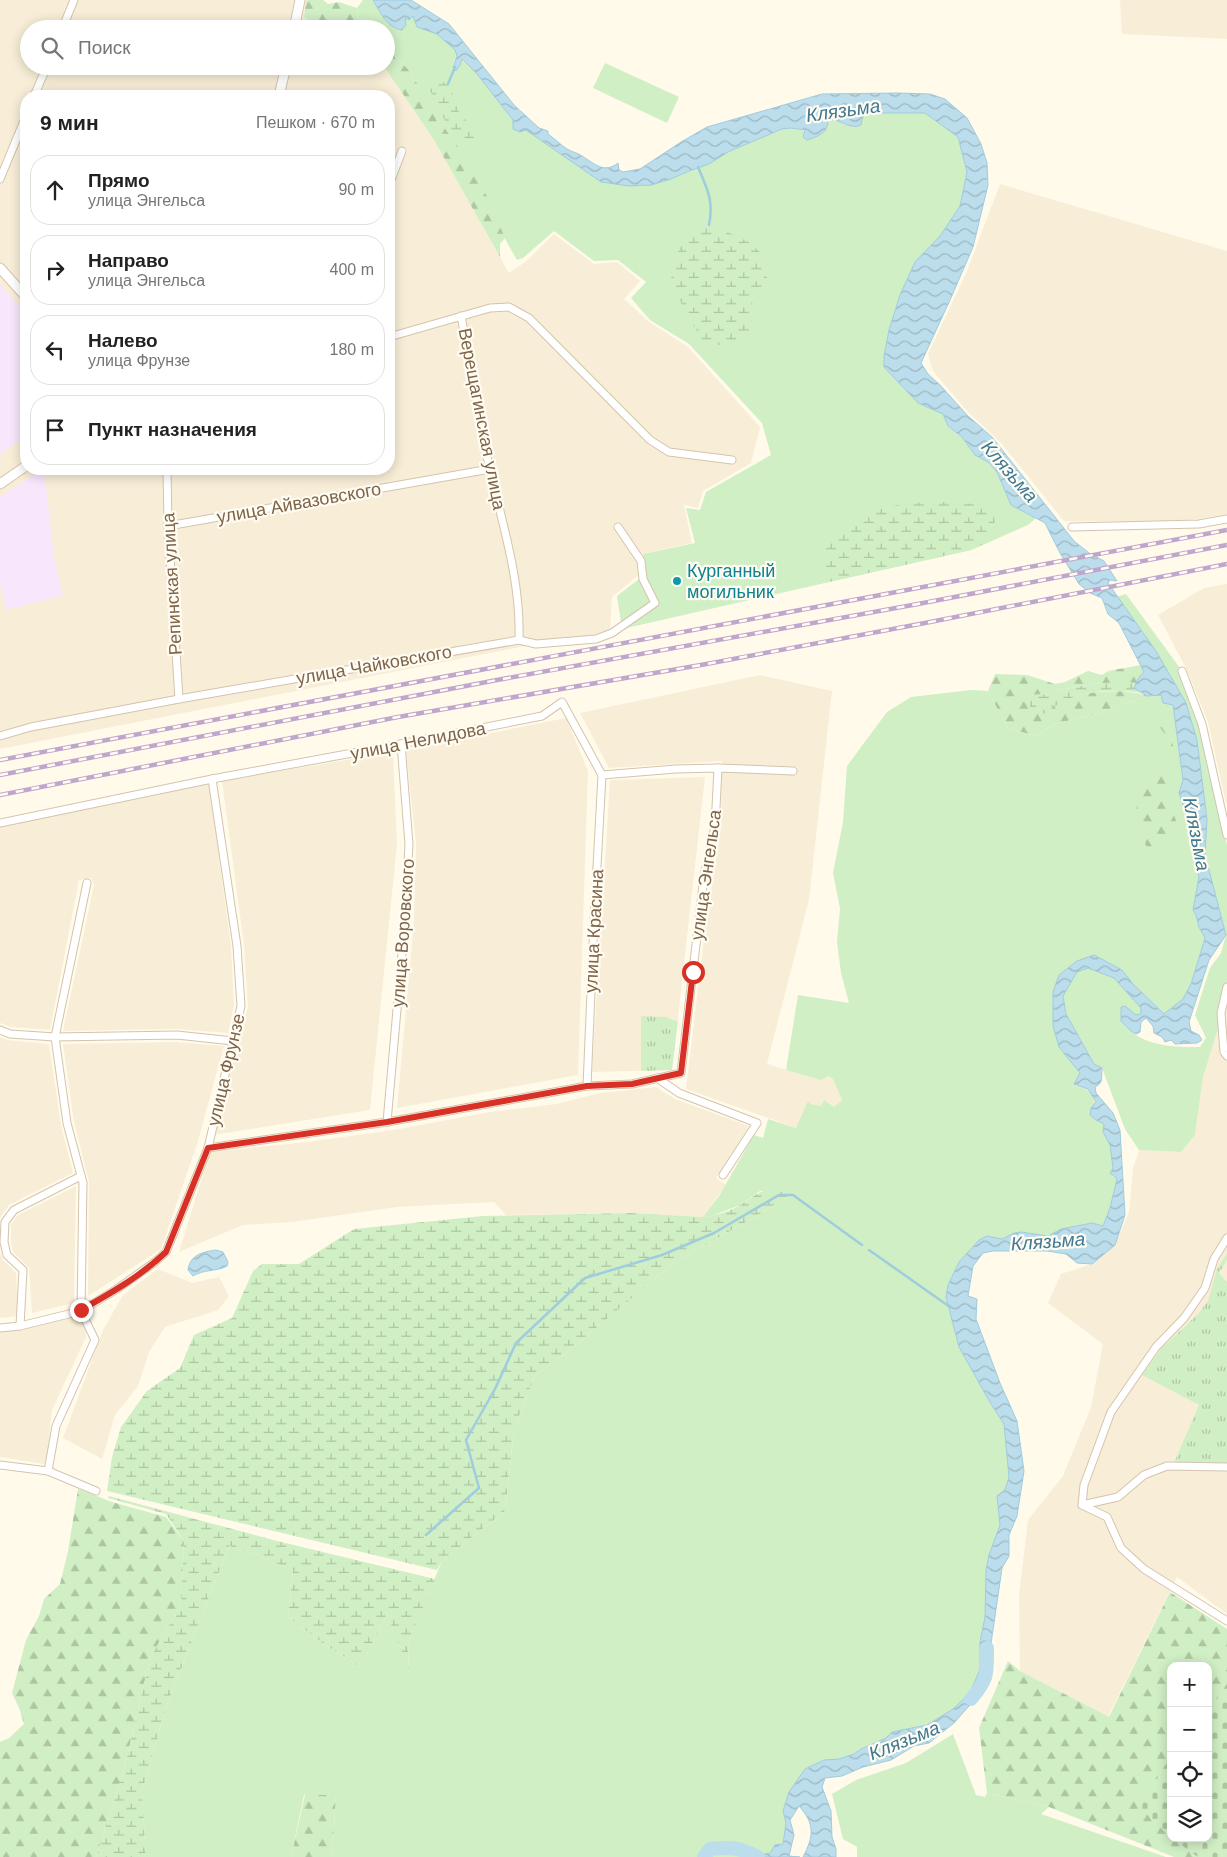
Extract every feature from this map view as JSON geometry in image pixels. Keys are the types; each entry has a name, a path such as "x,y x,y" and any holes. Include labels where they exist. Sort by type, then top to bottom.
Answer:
{"street":[{"path":"66,20 74,0"},
{"path":"296,20 300,0"},
{"path":"37,90 43,75"},
{"path":"280,90 284,75"},
{"path":"0,179 20,131"},
{"path":"395,169 402,151"},
{"path":"0,268 20,290"},
{"name":"Верещагинская улица","path":"519,640 520,620 507,538 490,469 461,316 490,308 509,307 529,318 650,440 669,452 732,460"},
{"path":"395,335 461,316"},
{"name":"улица Айвазовского","path":"168,526 490,469"},
{"path":"0,484 20,470"},
{"name":"Репинская улица","path":"167,475 168,526 179,699"},
{"path":"1072,527 1198,524 1227,519"},
{"name":"улица Чайковского","path":"0,736 31,727 179,699 519,640 536,644 596,639 612,634 655,603 643,579 641,560 618,527"},
{"path":"1182,671 1202,724 1227,835"},
{"name":"улица Нелидова","path":"0,823 212,779 542,716 562,702 602,775"},
{"name":"улица Воровского","path":"387,1122 405,920 409,844 401,744"},
{"path":"602,775 676,769 718,768 794,771"},
{"name":"улица Энгельса","path":"208,1148 387,1122 587,1086 632,1084 681,1073 704,876 714,826 718,768"},
{"name":"улица Красина","path":"587,1086 602,775"},
{"name":"улица Фрунзе","path":"0,1328 20,1326 81,1310 117,1289 155,1262 166,1252 208,1148 241,1006 237,946 212,779"},
{"path":"48,1471 56,1426 95,1340 81,1310 83,1183 68,1123 55,1037 87,883"},
{"path":"1227,987 1221,1013 1224,1052 1227,1056"},
{"path":"0,1030 10,1034 55,1037 177,1035 233,1041"},
{"path":"657,1078 679,1093 757,1123 723,1175"},
{"path":"20,1326 23,1270 7,1256 4,1242 5,1222 14,1210 81,1176"},
{"path":"1082,1505 1084,1485 1111,1412 1156,1347 1184,1318 1205,1288 1214,1259 1227,1238"},
{"path":"0,1465 48,1471 96,1491"},
{"path":"1082,1505 1118,1497 1144,1476 1168,1466 1227,1467"},
{"path":"1082,1505 1107,1517 1121,1548 1144,1569 1227,1621"}],"shaded area":[{"path":"0,0 306,0 304,17 309,20 20,20 20,75 390,75 434,140 509,273 525,262 554,234 594,264 617,262 640,281 624,299 648,321 688,347 760,427 751,463 703,491 698,508 684,505 692,543 641,554 640,574 612,597 610,632 536,644 0,749"},
{"path":"1120,0 1227,0 1227,39 1122,34"},
{"path":"1000,184 1227,251 1227,514 1198,519 1157,522 1064,521 1001,443 967,411 933,371 928,354 967,271"},
{"path":"0,284 20,307 20,441 0,454"},
{"path":"33,475 45,475 54,557 63,595 6,610 0,582 0,497"},
{"path":"1227,584 1227,808 1208,722 1187,670 1158,615 1204,588"},
{"path":"760,675 832,691 809,900 767,1064 815,1078 828,1075 833,1079 842,1100 834,1107 824,1100 821,1106 811,1104 797,1128 686,1089 705,931 721,827 722,761 609,768 580,713"},
{"path":"566,718 588,771 578,1075 397,1108 414,921 416,844 406,750"},
{"path":"393,752 397,844 370,1110 213,1135 248,1007 244,945 222,781"},
{"path":"705,777 672,1070 592,1072 610,780"},
{"path":"209,783 231,946 234,1005 228,1033 177,1029 63,1031 94,885 91,878 79,880 50,1030 11,1027 0,1023 0,827"},
{"path":"1227,1000 1227,1614 1177,1577 1108,1717 1020,1671 1019,1595 1028,1520 1063,1476 1091,1407 1103,1344 1048,1303 1061,1274 1092,1264 1115,1245 1129,1212 1133,1168 1139,1150 1181,1152 1195,1135 1203,1077"},
{"path":"0,1037 8,1040 49,1044 61,1125 73,1173 9,1205 0,1218"},
{"path":"176,1042 224,1046 198,1141 161,1249 88,1296 89,1182 74,1122 63,1044"},
{"path":"656,1087 675,1099 749,1126 716,1178 726,1185 703,1217 631,1213 506,1215 494,1202 397,1207 292,1222 243,1225 179,1252 210,1152 307,1142 394,1130 490,1112 557,1104 600,1093"},
{"path":"76,1186 74,1303 32,1313 29,1268 13,1252 11,1224 18,1215"},
{"path":"0,1252 3,1260 16,1273 18,1316 0,1318"},
{"path":"158,1269 192,1283 219,1277 229,1296 218,1310 165,1327 149,1352 138,1386 115,1415 102,1459 63,1438 103,1330 123,1295"},
{"path":"75,1317 86,1327 86,1337 52,1410 47,1457 44,1464 0,1457 0,1332"}],"green space":[{"path":"323,0 328,4 339,2 357,8 358,20 309,20 304,17 306,1"},
{"path":"363,0 373,0 385,20 358,20 357,8"},
{"path":"413,16 417,27 437,34 455,50 457,56 454,62 456,71 461,59 477,74 513,120 601,182 671,179 709,164 728,152 782,129 791,128 805,131 804,136 828,120 834,119 845,125 854,125 865,114 925,113 958,137 967,172 960,206 940,236 915,262 900,295 889,330 884,367 918,403 943,414 948,426 962,437 975,455 988,462 997,472 1011,505 1036,518 1028,525 971,550 622,629 617,596 644,575 643,554 695,543 686,508 700,510 706,492 771,455 762,423 689,344 650,320 631,298 646,282 618,260 594,261 554,231 523,258 517,260 409,70 395,57 395,28 402,30 405,17"},
{"path":"395,57 409,70 436,116 476,172 505,238 500,244 500,257 434,140 390,75 395,75"},
{"path":"605,63 679,97 667,123 593,88"},
{"path":"435,81 447,84 450,88 462,116 483,136 480,142 472,145 463,136 453,131 446,123 429,88"},
{"path":"713,225 749,242 759,251 767,277 752,304 751,340 722,345 705,345 684,309 674,287 671,271 680,247 695,226"},
{"path":"946,502 987,505 996,519 984,544 971,550 824,583 824,545 876,510 906,503"},
{"path":"1126,594 1182,671 1202,724 1227,845 1227,1000 1203,1077 1195,1135 1181,1152 1139,1150 1125,1129 1102,1068 1094,1064 1066,1014 1063,996 1077,972 1088,968 1114,978 1141,1008 1141,1014 1136,1015 1121,1008 1121,1021 1139,1037 1147,1041 1173,1046 1200,1047 1206,1038 1195,1015 1210,968 1221,953 1226,935 1205,855 1207,819 1197,740 1144,633 1116,597"},
{"path":"1141,665 1144,672 1137,683 1100,683 1064,689 1051,694 1031,695 1045,713 1065,699 1086,694 1119,691 1147,696 1096,714 1054,724 1036,736 1008,728 988,691 995,674 1027,675 1055,684 1065,682 1088,671 1102,675 1108,671"},
{"path":"1100,683 1137,683 1135,688 1142,693 1104,691 1078,695 1055,706 1045,714 1030,708 1030,695 1051,694 1064,689"},
{"path":"971,690 988,691 1008,728 1036,736 1054,724 1096,714 1147,696 1161,695 1173,705 1183,780 1179,793 1187,817 1193,858 1199,877 1193,910 1205,938 1191,984 1183,1000 1164,1014 1133,984 1122,970 1094,955 1059,975 1059,1047 1080,1073 1076,1086 1082,1087 1091,1093 1096,1108 1096,1120 1104,1124 1104,1132 1112,1155 1112,1176 1117,1179 1110,1208 1103,1226 1092,1223 1061,1229 1048,1236 1021,1232 1002,1239 979,1240 959,1262 948,1285 946,1297 991,1404 1004,1424 1009,1477 1005,1491 997,1496 1000,1525 989,1555 986,1570 985,1617 980,1642 980,1670 970,1693 953,1709 927,1725 892,1732 886,1738 854,1754 839,1759 823,1760 805,1769 789,1792 783,1811 786,1823 783,1844 766,1854 758,1854 747,1850 746,1853 752,1857 332,1857 336,1796 304,1795 291,1857 146,1857 142,1792 165,1710 229,1546 256,1554 293,1571 288,1617 321,1642 360,1667 387,1614 409,1668 408,1642 442,1561 505,1511 514,1429 535,1376 566,1353 675,1262 776,1205 782,1192 760,1191 740,1205 712,1216 703,1217 719,1196 754,1135 763,1138 768,1119 796,1128 808,1101 811,1104 821,1106 824,1100 834,1107 842,1100 833,1079 829,1076 821,1080 786,1070 798,995 849,1003 841,973 837,942 840,909 833,873 843,822 847,766 887,712 911,697"},
{"path":"1153,706 1169,719 1174,752 1165,734 1156,722"},
{"path":"1164,762 1170,804 1180,832 1148,850 1136,824 1137,795 1156,765"},
{"path":"641,1016 667,1017 678,1021 672,1070 641,1071"},
{"path":"774,1189 782,1192 791,1191 790,1202 776,1205 675,1262 566,1353 535,1376 514,1429 505,1511 442,1561 437,1570 107,1491 112,1457 121,1427 147,1391 180,1368 194,1335 232,1318 253,1271 262,1264 299,1264 354,1229 483,1216 631,1213 703,1217 728,1211 738,1207 753,1196"},
{"path":"1227,1253 1227,1260 1219,1273 1227,1282 1227,1468 1174,1463 1199,1405 1142,1375 1161,1349 1198,1314 1208,1301 1217,1269"},
{"path":"78,1489 112,1502 166,1517 184,1541 181,1605 150,1658 124,1770 96,1857 0,1857 0,1742 9,1738 24,1724 12,1693 26,1640 39,1616 44,1599 60,1584 68,1551"},
{"path":"109,1496 277,1541 435,1579 408,1642 409,1670 387,1614 360,1667 321,1642 288,1617 293,1571 256,1554 229,1546 165,1710 142,1792 146,1857 96,1857 124,1770 150,1658 181,1605 184,1541 166,1514 108,1498"},
{"path":"1170,1592 1227,1629 1227,1857 1174,1857 1049,1807 987,1793 979,1728 1008,1661 1020,1671 1109,1717"},
{"path":"1227,1684 1227,1857 1198,1857 1177,1842 1212,1842 1212,1704"},
{"path":"953,1734 976,1795 985,1797 987,1793 1049,1807 1041,1814 1166,1857 857,1857 857,1847 843,1839 832,1794 856,1780 906,1763"},
{"path":"1167,1763 1167,1834 1136,1804"},
{"path":"305,1795 336,1795 332,1857 291,1857"}],"water":[{"path":"373,0 411,0 449,24 514,105 539,128 548,131 548,134 569,150 595,165 608,168 618,163 619,170 623,172 640,169 707,127 822,94 930,94 945,99 967,118 981,144 987,163 988,185 973,247 921,363 928,374 968,416 992,437 1074,541 1089,553 1104,561 1117,581 1110,580 1108,583 1156,651 1186,703 1197,740 1207,819 1205,855 1226,935 1209,960 1189,1022 1191,1031 1199,1035 1202,1040 1197,1043 1175,1044 1171,1040 1165,1042 1162,1037 1154,1033 1153,1026 1146,1018 1141,1022 1140,1032 1136,1034 1131,1031 1121,1021 1121,1007 1125,1006 1136,1015 1141,1014 1141,1008 1114,978 1088,968 1077,972 1063,996 1066,1014 1094,1064 1102,1068 1101,1082 1095,1087 1096,1093 1113,1113 1120,1130 1125,1215 1115,1245 1092,1264 1077,1263 1066,1254 1047,1251 993,1251 983,1253 973,1266 968,1296 977,1299 976,1319 1000,1383 1017,1421 1024,1471 1017,1516 1009,1535 1009,1556 1002,1568 986,1678 976,1698 954,1723 929,1743 914,1746 891,1760 863,1767 842,1776 825,1778 822,1787 831,1811 832,1837 836,1849 836,1857 803,1857 809,1843 811,1830 808,1819 799,1806 790,1820 794,1835 789,1856 800,1857 752,1857 746,1853 747,1849 760,1855 770,1853 775,1845 783,1844 786,1823 783,1811 789,1792 805,1769 824,1760 839,1759 854,1754 886,1738 892,1732 927,1725 953,1709 970,1693 980,1669 980,1642 985,1617 986,1570 989,1555 1000,1525 997,1496 1005,1490 1009,1477 1004,1424 959,1347 946,1297 948,1285 959,1262 979,1240 987,1236 1002,1239 1021,1232 1048,1236 1061,1229 1092,1223 1103,1226 1110,1208 1117,1179 1110,1173 1113,1168 1110,1145 1103,1132 1104,1124 1090,1115 1091,1108 1096,1102 1088,1089 1074,1084 1080,1073 1059,1047 1053,1026 1053,992 1059,975 1077,961 1094,955 1122,970 1133,984 1164,1014 1183,999 1191,984 1205,938 1193,910 1199,877 1193,858 1187,817 1179,793 1183,780 1173,705 1163,703 1161,695 1147,696 1134,688 1139,677 1144,672 1119,623 1108,614 1102,598 1090,593 1079,584 1060,553 1045,523 1011,505 997,472 988,462 975,455 962,437 948,426 943,414 918,403 884,367 889,330 900,295 915,262 940,236 960,206 967,172 958,137 925,113 865,114 861,125 858,126 848,125 834,119 828,120 828,125 824,131 818,136 807,140 803,137 805,130 782,129 728,152 709,164 651,185 629,186 601,182 526,130 520,132 513,129 513,120 477,74 462,59 456,71 453,68 457,56 455,50 437,34 417,27 413,16 409,20 405,18 406,25 402,30 395,28 395,20 384,19"},
{"path":"216,1250 223,1252 228,1262 227,1266 201,1272 193,1276 188,1270 191,1261 197,1255"}],"waterway":[{"path":"448,84 455,67"},
{"path":"698,167 710,201 709,225"},
{"path":"426,1535 479,1488 466,1440 495,1389 516,1343 585,1278 662,1255 714,1233 779,1195 793,1195 862,1245"},
{"path":"869,1250 950,1307"},
{"name":"Клязьма","path":"971,1699 984,1681 987,1665 987,1648"},
{"path":"704,1857 710,1849 724,1848 735,1848 758,1857"}],"railway":[{"path":"0,760 1227,530"},
{"path":"0,775 497,680 918,604 1227,545"},
{"path":"0,795 398,717 701,665 1227,564"}],"place":[{"name":"Курганный могильник","path":"677,581"}],"route":[{"path":"81,1310 117,1289 166,1252 208,1148 387,1122 587,1086 632,1084 681,1073 693,972"}]}
